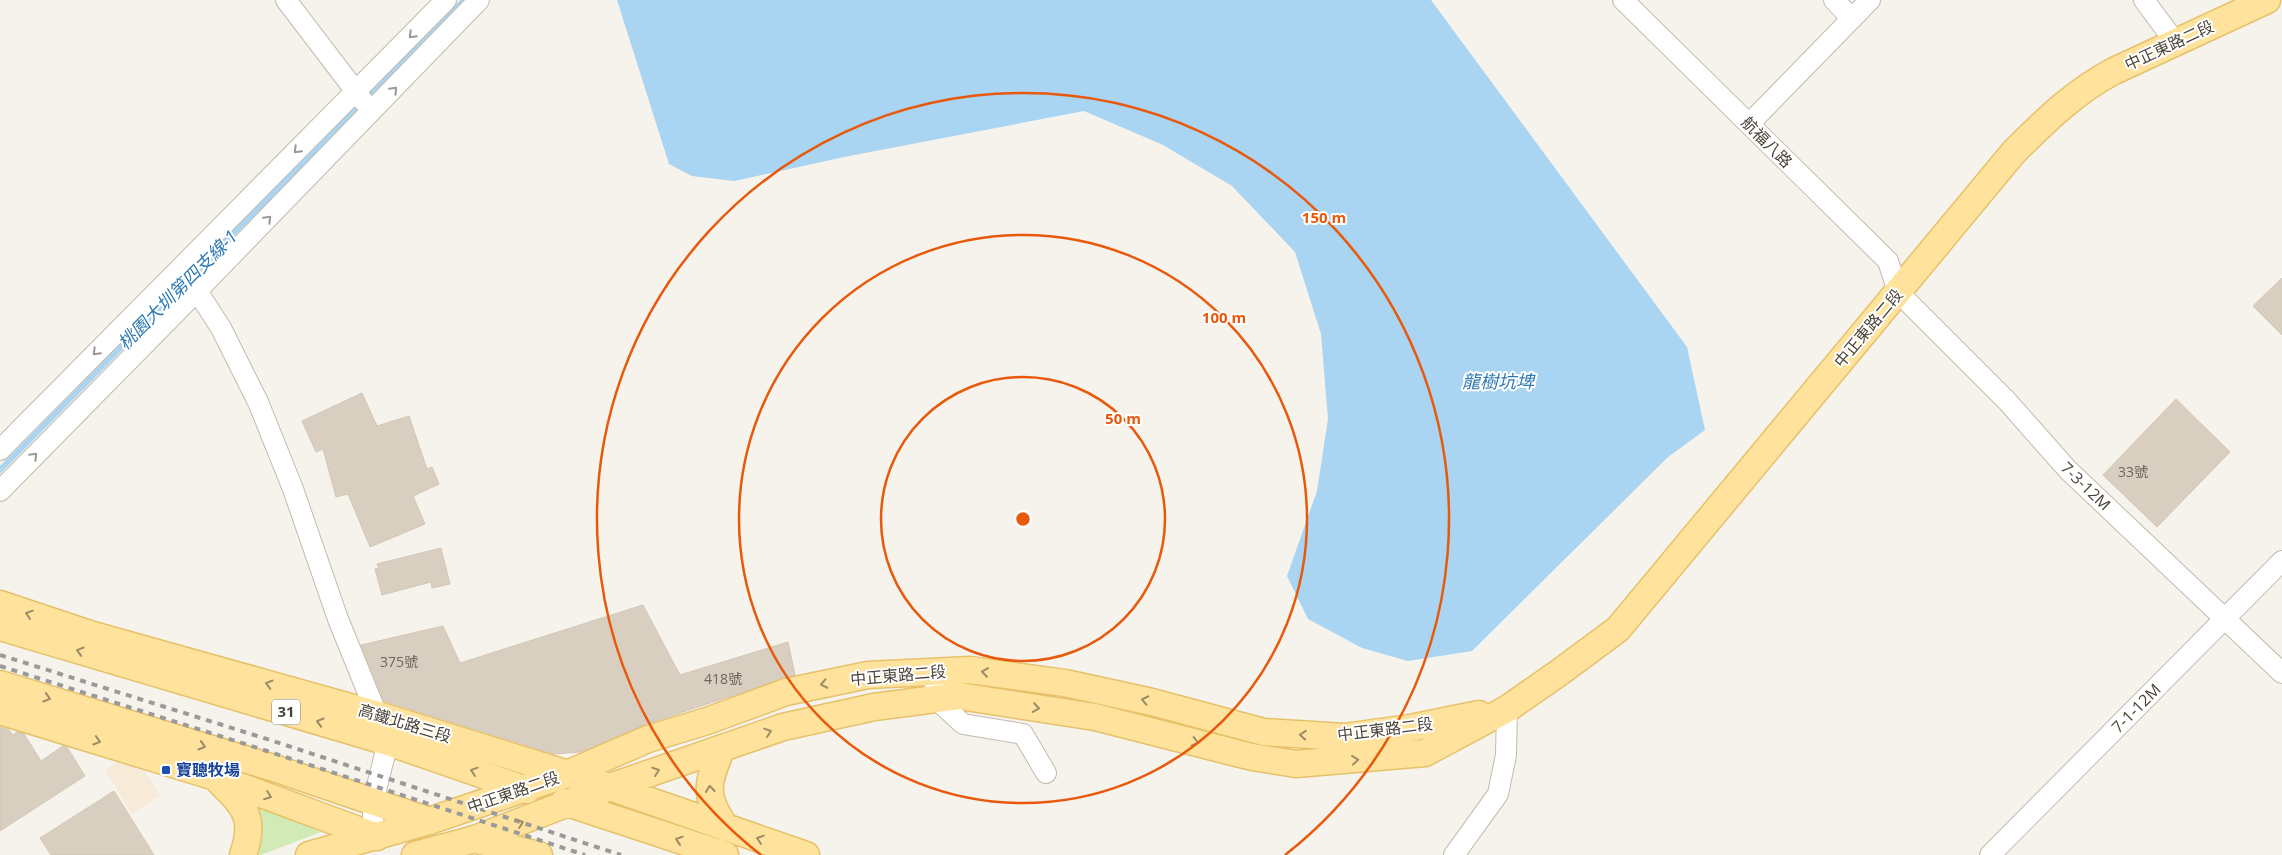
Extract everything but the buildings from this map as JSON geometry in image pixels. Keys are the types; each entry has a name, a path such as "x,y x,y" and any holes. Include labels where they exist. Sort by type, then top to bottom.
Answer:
{"main road":[{"name":"中正東路二段","path":"421,855 474,839 570,804 610,787 792,725 874,707 959,696 1096,717 1252,757 1296,764 1425,753 1507,708 1618,629 2013,153 2056,110 2090,83 2267,0"},
{"name":"高鐵北路三段","path":"0,604 93,635 375,714 610,787 806,855"},
{"name":"高鐵北路三段","path":"0,627 388,742 725,855"},
{"path":"93,635 155,674"},
{"name":"中正東路二段","path":"309,855 429,821 567,774 648,740 786,692 868,675 970,670 1065,683 1152,702 1264,732 1344,737 1410,728 1507,708"},
{"path":"0,684 274,768 429,821 474,839 539,855"},
{"path":"0,711 215,777 421,855"},
{"path":"722,748 709,778 710,792 716,814 726,828"},
{"path":"215,777 238,800 247,815 250,836 243,855"}],"street":[{"path":"286,0 372,112"},
{"path":"0,450 446,0"},
{"path":"0,491 480,0"},
{"name":"航福八路","path":"1623,0 1888,261 1898,292"},
{"path":"1834,0 1852,18"},
{"path":"1749,124 1870,0"},
{"path":"2144,0 2175,42"},
{"path":"197,291 221,328 258,402 293,489 338,619 388,742 373,802 373,836"},
{"name":"7-3-12M","path":"1898,292 2007,401 2068,470 2282,673"},
{"name":"7-1-12M","path":"1990,855 2282,561"},
{"path":"933,672 936,699 963,724 1023,734 1046,773"},
{"path":"1454,855 1498,794 1506,755 1507,708"}],"shaded area":[{"path":"119,761 145,772 160,795 132,814 105,770"}],"green space":[{"path":"251,804 321,832 261,855 255,855"}],"water":[{"name":"龍樹坑埤","path":"617,0 1431,0 1687,347 1705,430 1668,457 1472,651 1408,661 1362,648 1308,619 1287,576 1317,491 1328,419 1321,334 1295,252 1232,186 1163,145 1084,111 849,156 734,181 692,176 669,164"}],"waterway":[{"name":"桃園大圳第四支線-1","path":"369,96 464,0"},
{"name":"桃園大圳第四支線-1","path":"0,470 356,109"}],"railway":[{"path":"0,655 270,740 621,855"},
{"path":"0,666 585,855"}],"place":[{"name":"寶聰牧場","path":"166,770"}]}
